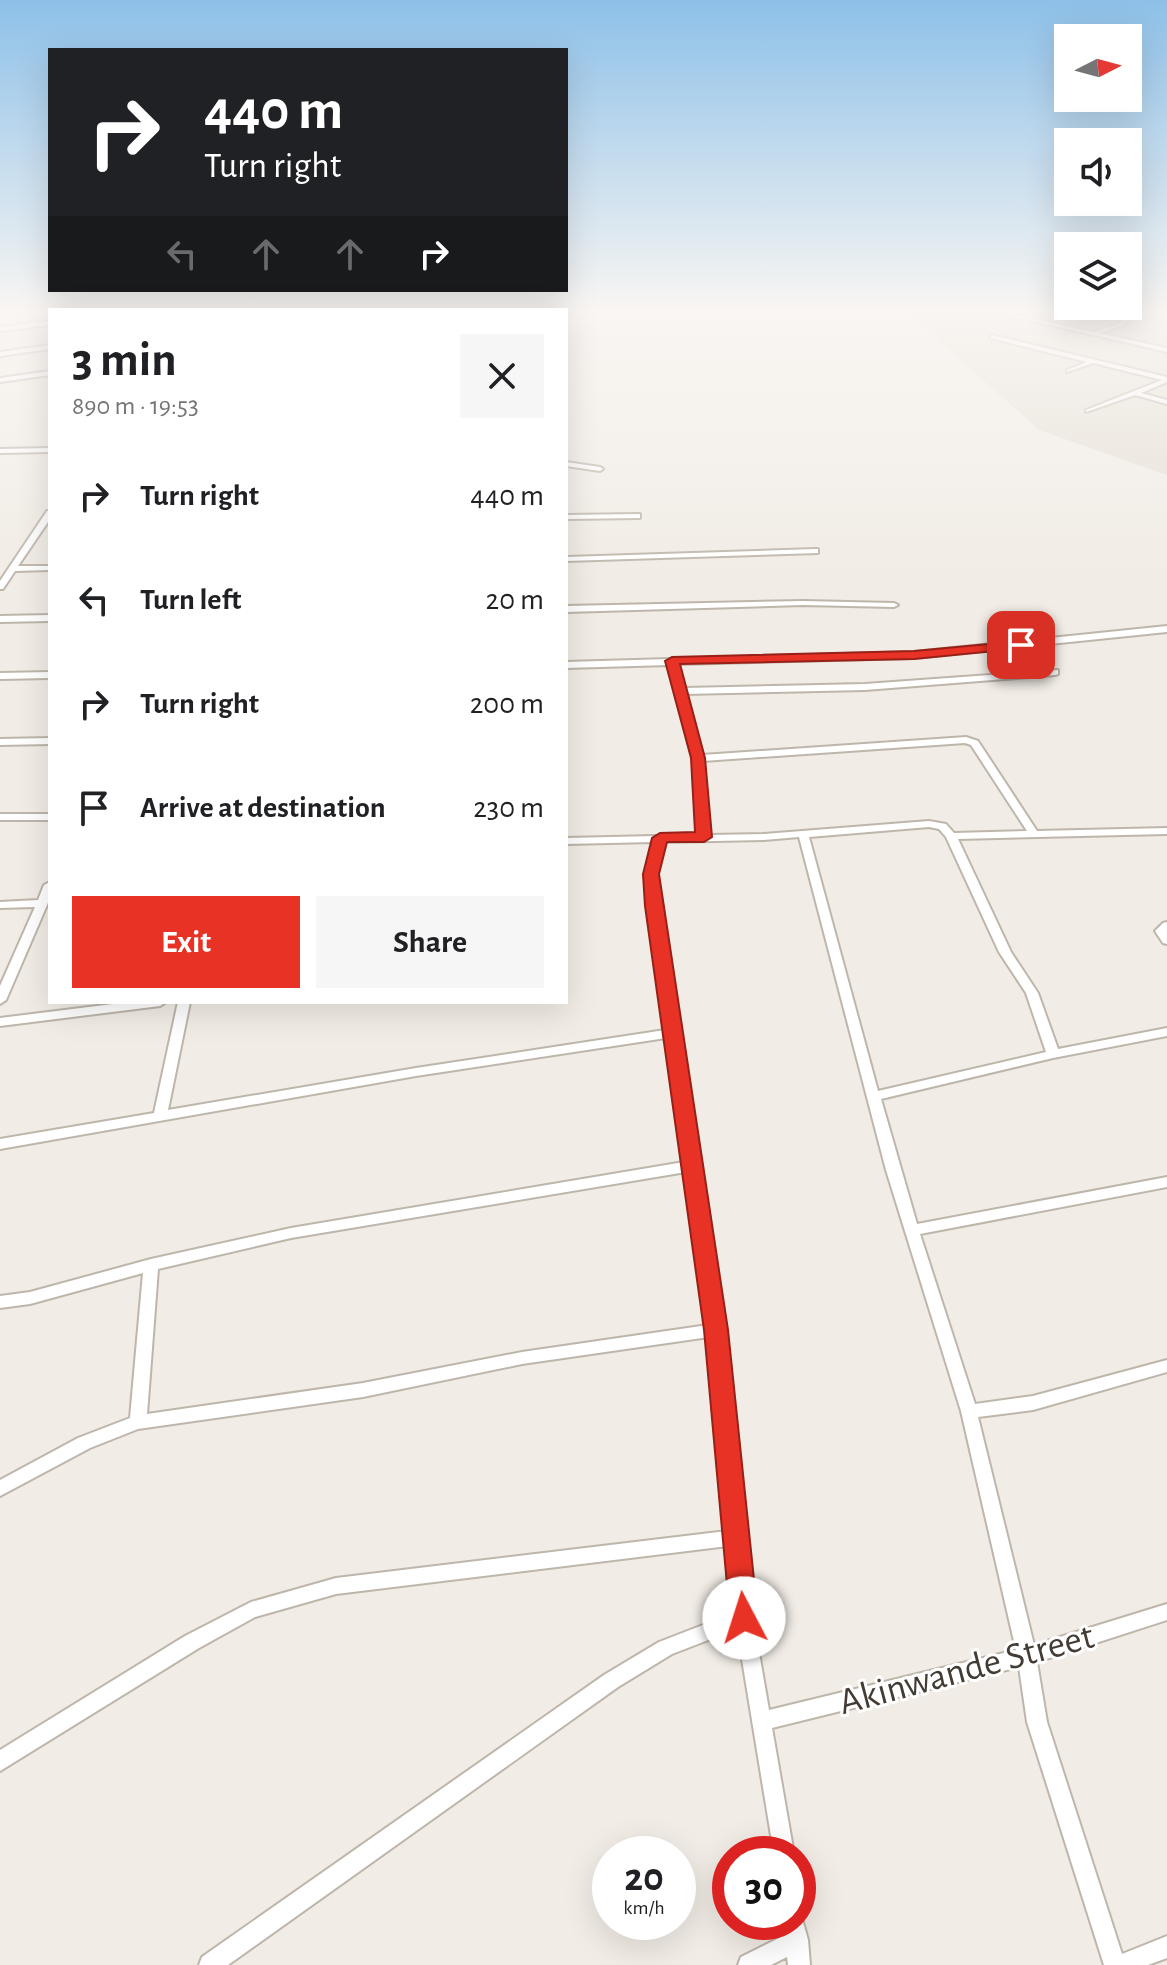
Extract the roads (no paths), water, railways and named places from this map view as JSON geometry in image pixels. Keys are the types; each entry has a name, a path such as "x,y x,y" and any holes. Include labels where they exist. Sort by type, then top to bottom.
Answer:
{"street":[{"path":"1088,411 1115,401"},
{"path":"0,451 48,450"},
{"path":"568,464 600,469"},
{"path":"568,517 637,516"},
{"path":"0,587 47,521"},
{"path":"568,559 815,551"},
{"path":"12,569 48,568"},
{"path":"568,609 803,603 894,605"},
{"path":"0,619 48,618"},
{"path":"568,665 914,655 1167,629"},
{"path":"672,661 698,758 704,837"},
{"path":"679,691 865,687 1055,672"},
{"path":"0,676 48,675"},
{"path":"698,758 966,740 975,743 1034,834"},
{"path":"0,742 48,741"},
{"path":"0,817 48,817"},
{"path":"568,841 803,834 929,824 942,826 951,836 1005,952 1032,993 1053,1054"},
{"path":"951,836 1167,831"},
{"path":"803,834 893,1170 969,1411 1027,1656 1037,1722 1115,1965"},
{"path":"660,838 651,874 671,1033 716,1330 744,1618 781,1836"},
{"path":"0,1000 48,889"},
{"path":"0,905 41,903"},
{"path":"1167,925 1161,931 1167,941"},
{"path":"0,1022 144,1004"},
{"path":"160,1116 184,1004"},
{"path":"875,1096 1053,1054 1167,1032"},
{"path":"0,1144 416,1072 671,1033"},
{"path":"0,1302 30,1298 151,1265 291,1233 691,1166"},
{"path":"914,1230 1167,1182"},
{"path":"138,1422 151,1265"},
{"path":"0,1489 67,1450 108,1431 138,1422 363,1390 522,1358 716,1330"},
{"path":"969,1411 1033,1403 1167,1366"},
{"path":"0,1761 192,1642 251,1610 336,1586 738,1537"},
{"name":"Akinwande Street","path":"764,1721 1027,1656 1167,1612"},
{"path":"210,1965 611,1681 666,1648 744,1618"},
{"path":"749,1965 783,1940"},
{"path":"796,1940 799,1965"},
{"path":"1121,1965 1167,1947"}]}
